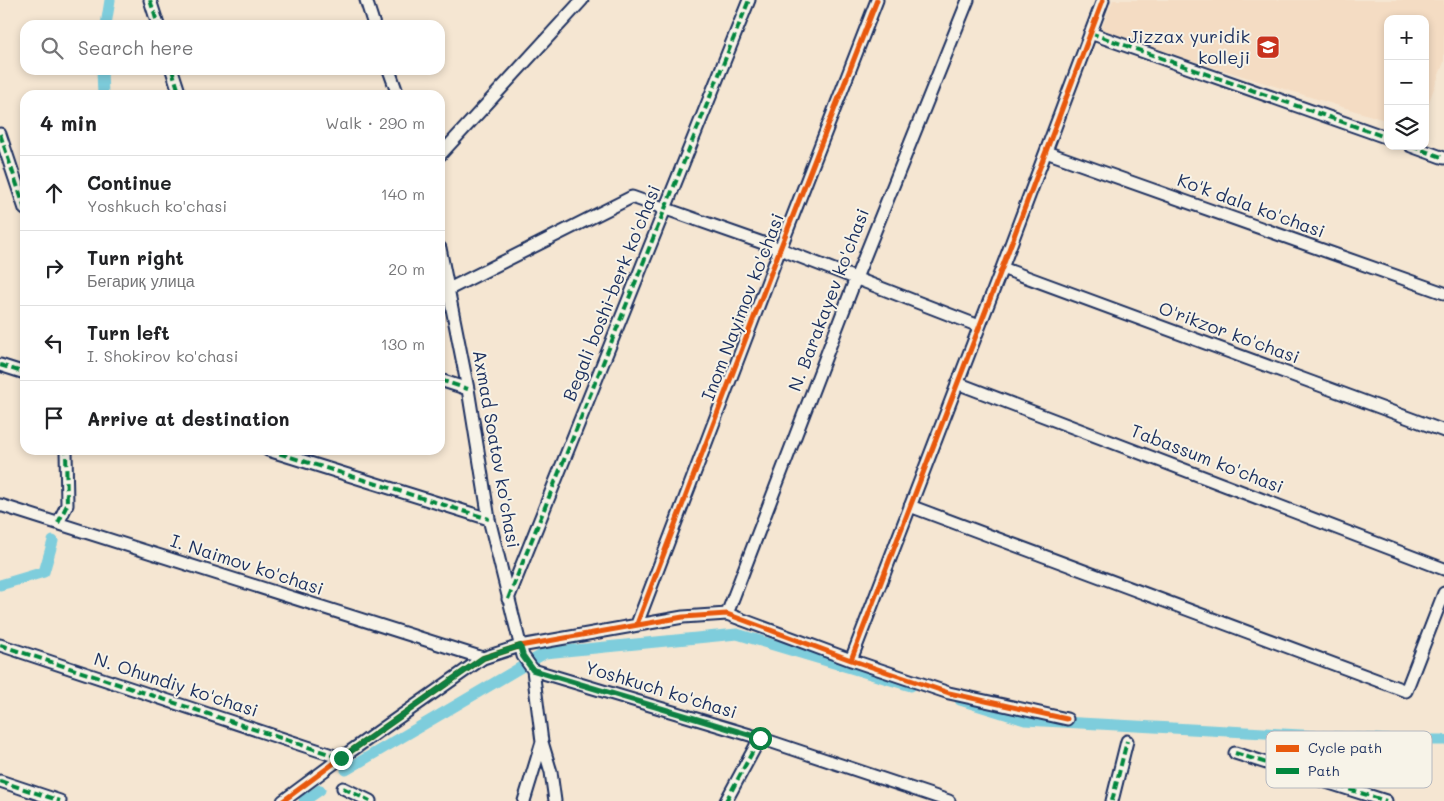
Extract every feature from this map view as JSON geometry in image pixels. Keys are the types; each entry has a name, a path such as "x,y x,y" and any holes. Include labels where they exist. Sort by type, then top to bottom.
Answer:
{"street":[{"path":"150,0 156,20"},
{"path":"366,0 372,20"},
{"path":"445,150 582,0"},
{"name":"Begali boshi-berk ko'chasi","path":"508,599 749,0"},
{"name":"Inom Nayimov ko'chasi","path":"637,624 877,0"},
{"name":"N. Barakayev ko'chasi","path":"727,614 856,278 968,0"},
{"path":"851,660 1103,0"},
{"path":"1090,33 1384,137"},
{"path":"174,75 178,90"},
{"path":"391,75 396,90"},
{"path":"0,134 20,194"},
{"path":"1422,150 1444,158"},
{"name":"Ko'k dala ko'chasi","path":"1046,152 1444,293"},
{"path":"449,289 632,198 780,249 979,326"},
{"name":"O'rikzor ko'chasi","path":"1002,268 1444,431"},
{"name":"Axmad Soatov ko'chasi","path":"445,271 468,390 489,519 508,599 526,659 542,742"},
{"path":"0,365 20,371"},
{"path":"445,382 468,390"},
{"name":"Tabassum ko'chasi","path":"957,383 1444,569"},
{"path":"58,523 67,505 66,455"},
{"path":"284,455 489,519"},
{"name":"I. Naimov ko'chasi","path":"0,505 483,658"},
{"path":"910,506 1406,691 1444,593"},
{"path":"284,801 341,758 483,658 526,659 637,624 683,617 727,614 851,660 949,693 1067,719"},
{"name":"N. Ohundiy ko'chasi","path":"0,645 341,758"},
{"name":"Yoshkuch ko'chasi","path":"526,659 949,801"},
{"path":"726,801 760,738"},
{"path":"1112,801 1127,740"},
{"path":"524,801 542,742"},
{"path":"542,742 551,772 555,801"},
{"path":"1235,753 1266,763"},
{"path":"0,781 60,801"},
{"path":"343,788 370,801"},
{"path":"1345,788 1386,801"}],"shaded area":[{"name":"Jizzax yuridik kolleji","path":"1113,0 1444,0 1444,62 1429,101 1429,15 1384,15 1384,120 1100,32"}],"waterway":[{"path":"107,20 110,0"},
{"path":"102,75 103,90"},
{"path":"0,585 44,572 53,541"},
{"path":"346,770 545,653 737,634 911,686"},
{"path":"960,700 1025,720 1266,733"},
{"path":"1432,740 1444,740"},
{"path":"304,801 320,790"}],"marked path":[{"path":"150,0 156,20"},
{"path":"508,599 749,0"},
{"path":"1090,33 1384,137"},
{"path":"174,75 178,90"},
{"path":"0,134 20,194"},
{"path":"1422,150 1444,158"},
{"path":"0,365 20,371"},
{"path":"445,382 468,389"},
{"path":"58,523 67,505 66,455"},
{"path":"284,455 489,519"},
{"path":"0,645 341,758"},
{"path":"726,801 760,738"},
{"path":"1112,801 1127,741"},
{"path":"1235,753 1266,763"},
{"path":"0,781 60,801"},
{"path":"343,788 370,801"},
{"path":"1345,788 1386,801"}],"cycle path":[{"path":"637,624 877,0"},
{"path":"851,660 1103,0"},
{"path":"283,801 483,658 520,646 683,617 727,614 851,660 949,693 1067,719"}],"place":[{"name":"Jizzax yuridik kolleji","path":"1268,47"}],"route":[{"path":"341,758 483,658 520,646 523,656 533,670 760,738"}]}
